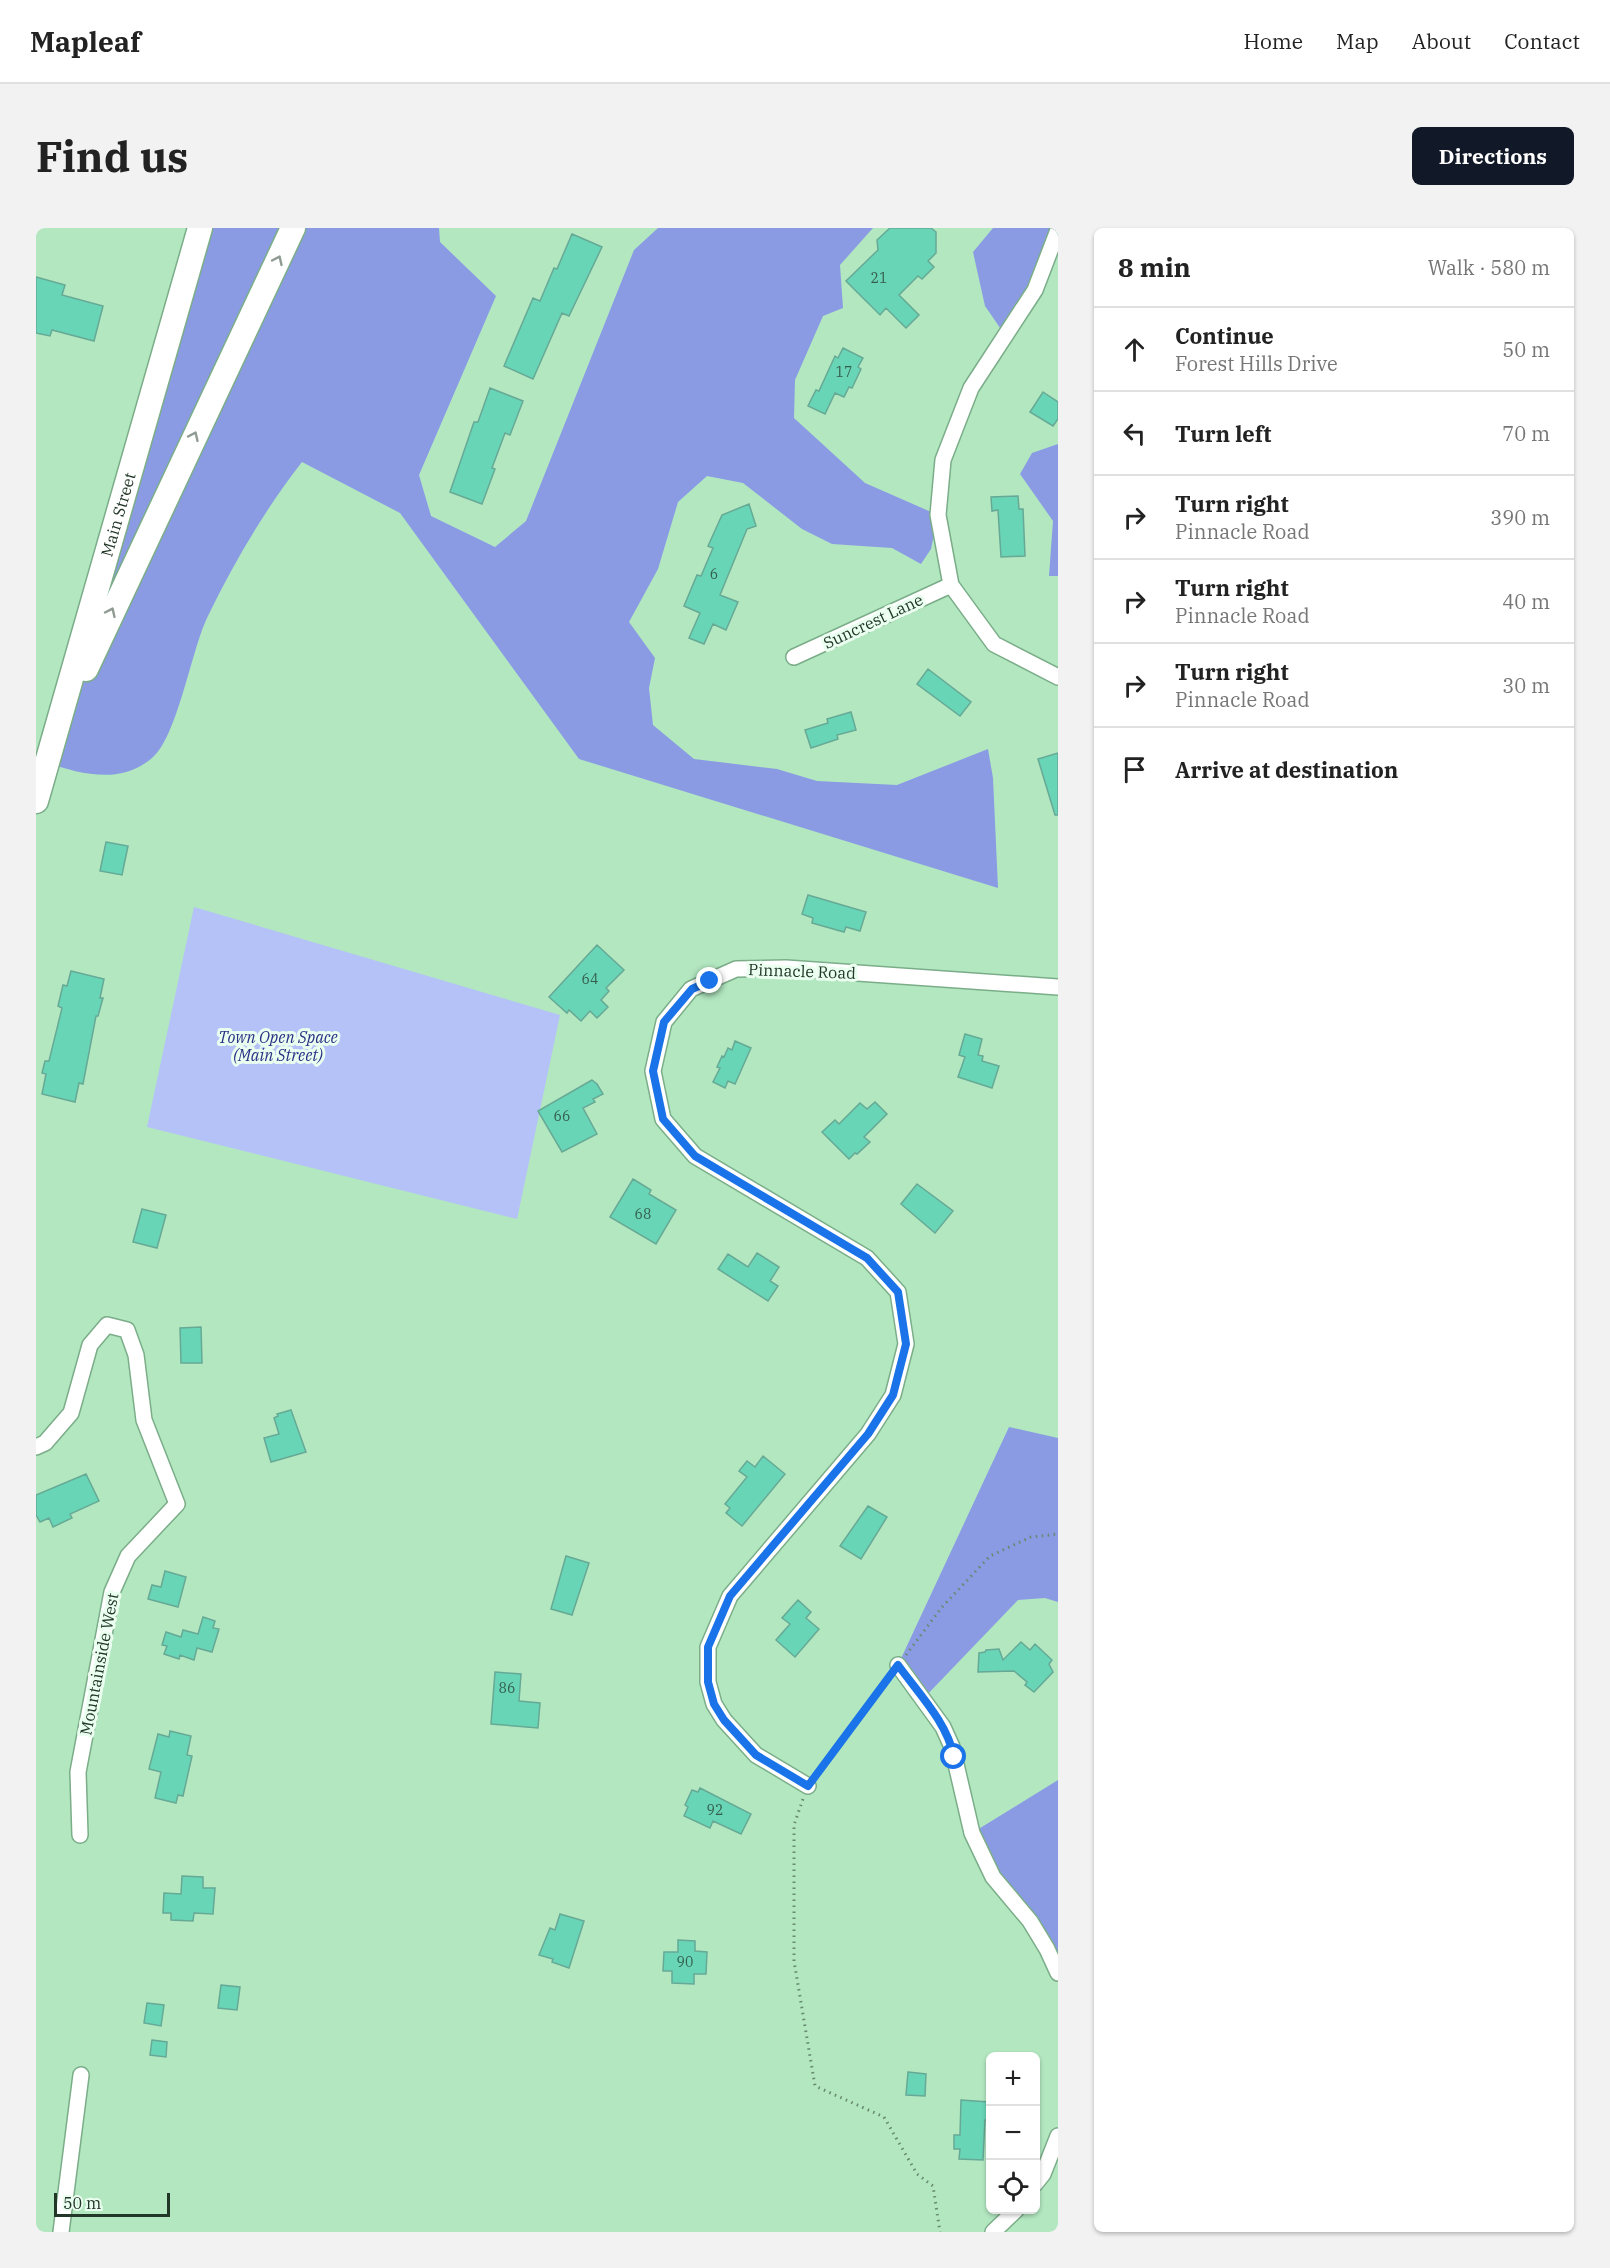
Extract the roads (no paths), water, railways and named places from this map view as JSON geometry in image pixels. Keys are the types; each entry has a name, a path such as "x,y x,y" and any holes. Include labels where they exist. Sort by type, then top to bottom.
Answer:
{"highway":[{"name":"Main Street","path":"36,801 200,228"},
{"path":"47,763 97,644 293,228"}],"street":[{"path":"1058,230 1035,290 971,388 943,460 938,515 951,585 994,644 1058,677"},
{"name":"Suncrest Lane","path":"794,657 951,585"},
{"name":"Pinnacle Road","path":"808,1786 756,1755 724,1720 714,1704 708,1682 708,1647 730,1596 868,1434 893,1395 906,1344 898,1292 867,1258 695,1156 663,1119 653,1071 664,1022 692,989 736,969 786,969 1058,987"},
{"name":"Mountainside West","path":"36,1447 45,1443 71,1413 90,1345 107,1325 127,1330 135,1355 144,1420 177,1504 128,1556 112,1592 78,1772 80,1834"},
{"path":"898,1665 943,1727 952,1747 972,1833 993,1877 1030,1921 1047,1948 1058,1973"},
{"path":"61,2232 81,2075"},
{"path":"1040,2178 1058,2136"},
{"path":"993,2232 1012,2214"}],"park label":[{"name":"Town Open Space (Main Street)","path":"278,1046"}]}
